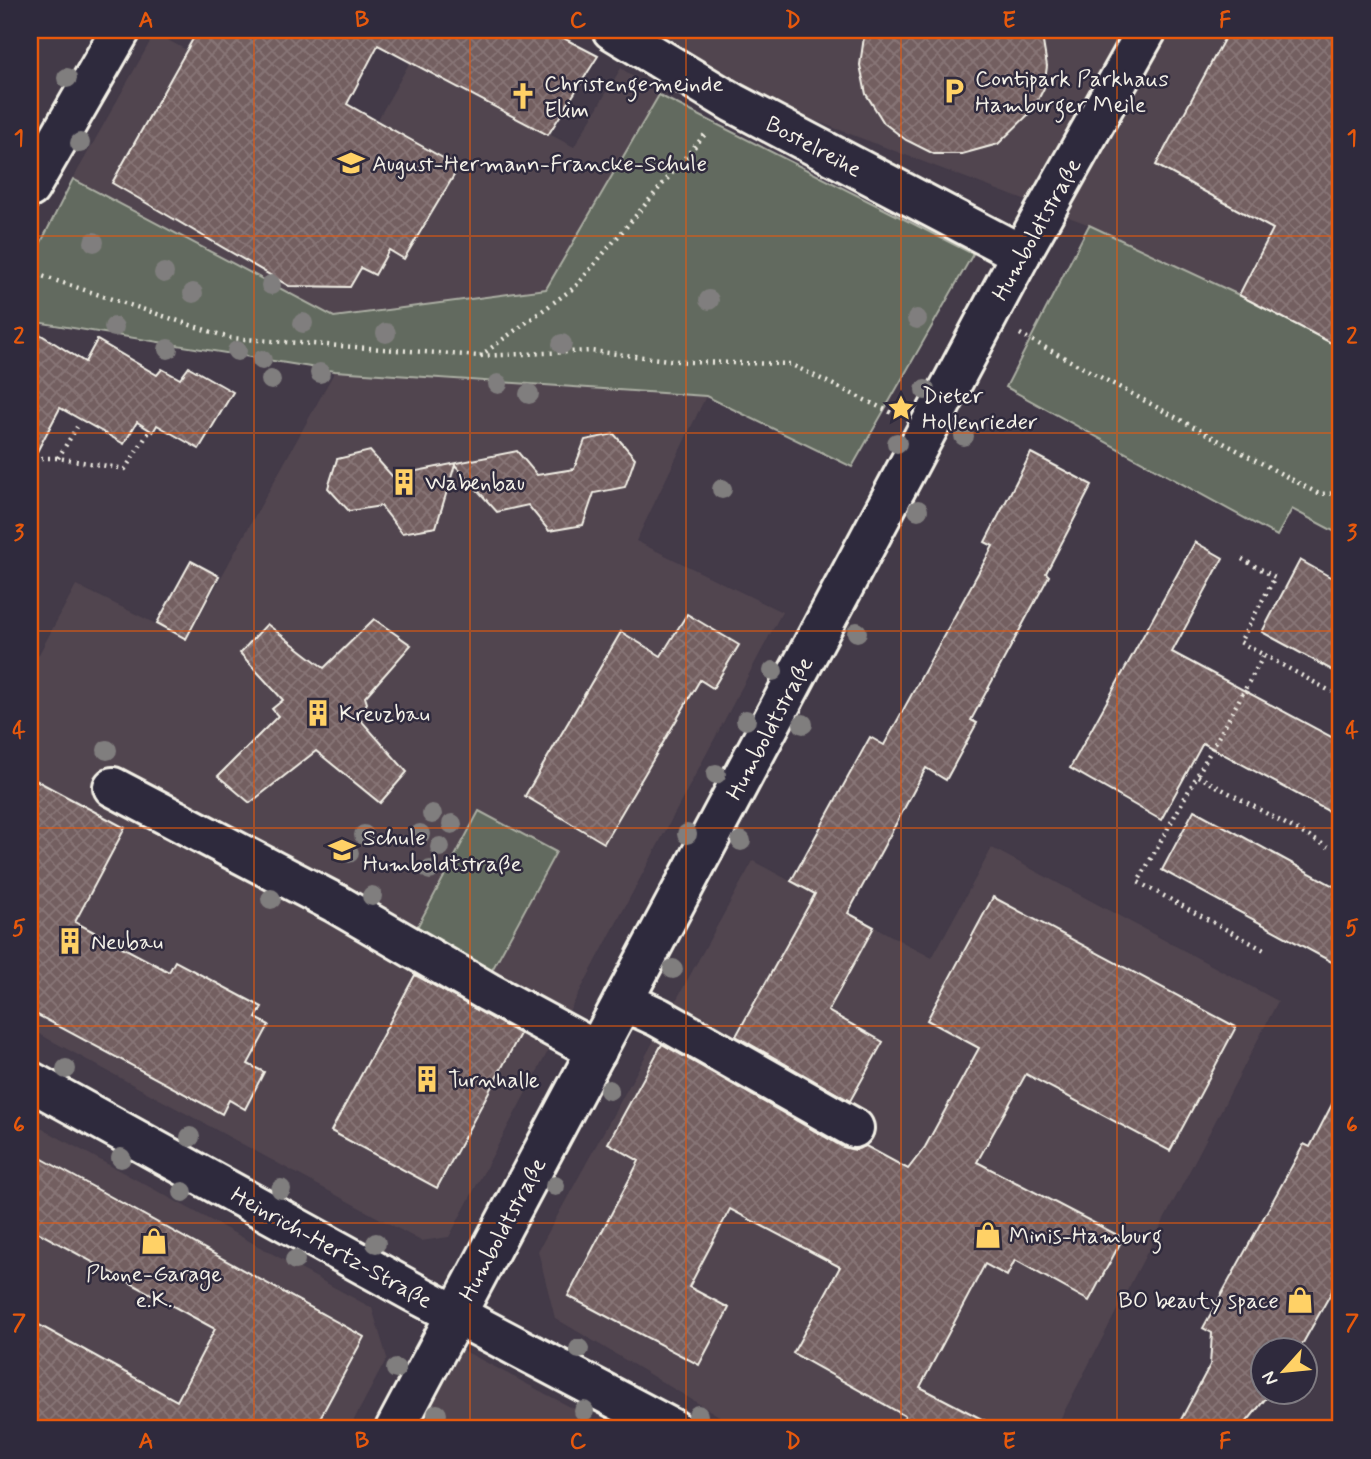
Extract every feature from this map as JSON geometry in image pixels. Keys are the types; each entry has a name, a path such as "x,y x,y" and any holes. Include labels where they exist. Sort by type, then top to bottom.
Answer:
{"street":[{"path":"30,188 121,30"},
{"name":"Bostelreihe","path":"612,30 733,103 1021,254"},
{"name":"Humboldtstraße","path":"395,1429 1021,254 1147,30"},
{"path":"113,787 335,902 488,992 597,1051"},
{"path":"623,1002 658,1017 854,1128"},
{"name":"Heinrich-Hertz-Straße","path":"30,1081 456,1315 673,1429"}],"path":[{"path":"479,356 575,287 733,103"},
{"path":"30,272 230,338 479,356 591,351 686,362 790,364 928,430"},
{"path":"989,317 1319,494 1341,493"},
{"path":"58,458 77,427"},
{"path":"34,458 58,458 125,469 149,432"},
{"path":"1242,559 1275,577 1240,642 1332,692"},
{"path":"1264,655 1138,882 1268,952"},
{"path":"1198,776 1328,847"}],"shaded area":[{"path":"637,30 1341,30 1341,348 1239,295 1090,225 771,104"},
{"name":"August-Hermann-Francke-Schule","path":"155,33 363,146 410,62 574,147 621,68 659,95 546,289 334,317 73,179"},
{"name":"Schule Humboldtstraße","path":"335,371 706,396 636,541 782,612 449,1237 421,1241 30,1029 30,671 76,585 187,639"},
{"path":"992,848 1278,1001 1055,1429 741,1429 555,1318 538,1251 753,861 932,958"},
{"path":"30,1122 372,1308 387,1358 349,1429 30,1429"},
{"path":"455,1346 612,1429 412,1429"}],"green space":[{"path":"659,95 973,254 852,467 706,396 335,371 30,321 30,264 73,179 334,317 546,289"},
{"path":"1089,225 1239,295 1341,348 1341,535 1292,509 1277,536 1006,387"},
{"path":"479,811 556,852 490,974 414,933"}],"building":[{"path":"198,30 548,30 598,56 548,135 378,45 347,104 459,167 404,259 389,250 375,275 361,268 350,287 289,286 112,183"},
{"name":"Contipark Parkhaus Hamburger Meile","path":"865,30 1041,30 1047,66 1044,88 1033,110 998,144 962,154 934,154 906,140 884,123 866,94 860,65"},
{"path":"1229,30 1341,30 1341,348 1239,295 1273,229 1156,165"},
{"path":"30,328 85,362 97,340 157,375 162,369 180,379 189,367 233,392 199,449 157,425 153,432 137,422 124,444 60,408 30,465"},
{"path":"614,434 635,458 625,487 594,493 583,525 549,531 528,505 497,512 455,465 436,527 402,533 381,506 349,511 328,488 337,459 370,451 392,476 517,451 537,475 574,469 585,440"},
{"path":"1031,453 1092,485 1046,573 1049,576 971,720 977,723 946,780 926,768 848,913 874,927 828,1011 883,1042 850,1101 736,1036 815,894 791,881 870,737 884,745 993,546 985,542"},
{"path":"1195,542 1223,558 1172,652 1341,742 1341,818 1203,743 1161,820 1070,768"},
{"path":"1300,560 1341,583 1341,675 1262,632"},
{"path":"191,561 219,576 186,639 157,623"},
{"path":"687,614 739,645 713,688 700,680 604,843 525,796 621,632 661,656"},
{"name":"Kreuzbau","path":"374,619 411,645 365,697 367,703 358,717 407,772 380,803 316,751 250,803 218,776 278,716 272,709 283,700 240,653 267,624 324,668"},
{"name":"Neubau","path":"30,777 125,828 75,922 169,972 175,961 262,1007 256,1018 269,1025 248,1064 264,1072 245,1109 229,1100 222,1114 30,1011"},
{"path":"1194,810 1341,890 1341,967 1162,870"},
{"path":"993,897 1236,1027 1170,1151 1026,1074 977,1162 1123,1238 1089,1301 1015,1260 1007,1276 985,1264 920,1387 1001,1429 898,1429 905,1416 793,1353 840,1267 730,1209 689,1287 729,1308 699,1365 568,1296 639,1161 608,1143 662,1044 843,1147 855,1150 866,1146 908,1169 925,1147 979,1048 927,1020"},
{"name":"Turnhalle","path":"415,975 520,1034 437,1188 331,1131"},
{"path":"1341,1087 1341,1269 1331,1293 1307,1336 1248,1336 1248,1406 1260,1406 1241,1429 1176,1429 1210,1365 1212,1333 1203,1328 1304,1144 1310,1147"},
{"path":"30,1152 364,1337 314,1429 30,1429 30,1320 177,1401 215,1329 30,1228"}],"place":[{"name":"Contipark Parkhaus Hamburger Meile","path":"954,91"},
{"name":"Christengemeinde Elim","path":"523,96"},
{"name":"August-Hermann-Francke-Schule","path":"351,163"},
{"name":"Dieter Hollenrieder","path":"901,408"},
{"name":"Wabenbau","path":"404,482"},
{"name":"Kreuzbau","path":"318,713"},
{"name":"Schule Humboldtstraße","path":"342,850"},
{"name":"Neubau","path":"70,941"},
{"name":"Turnhalle","path":"427,1079"},
{"name":"Minis-Hamburg","path":"988,1235"},
{"name":"Phone-Garage e.K.","path":"154,1241"},
{"name":"BO beauty space","path":"1300,1300"}]}
